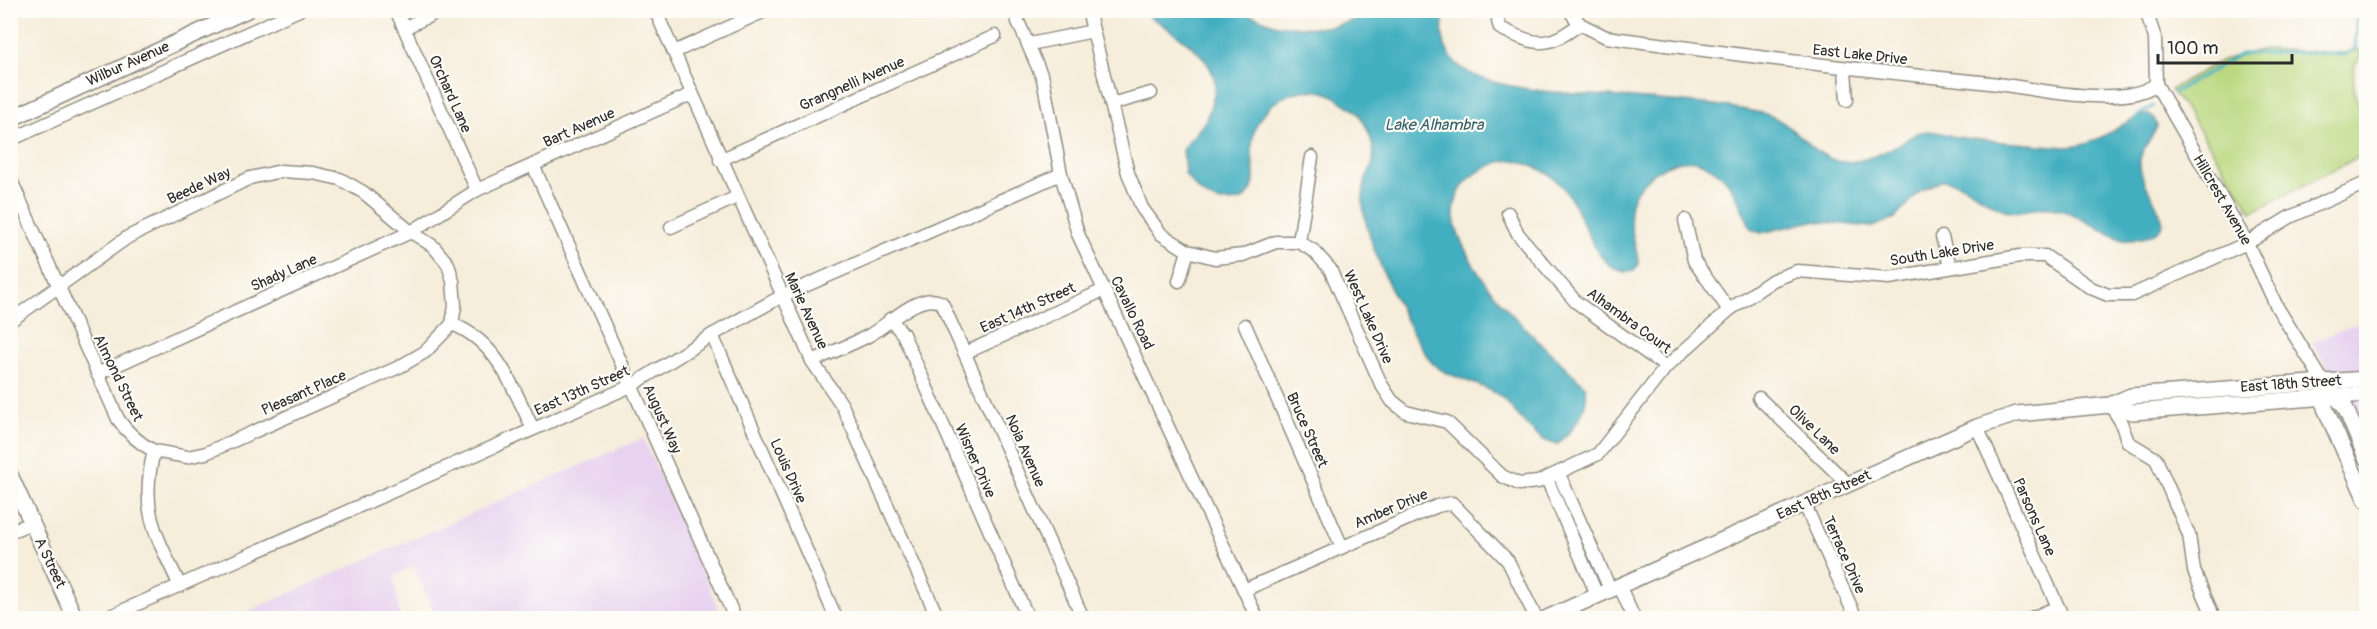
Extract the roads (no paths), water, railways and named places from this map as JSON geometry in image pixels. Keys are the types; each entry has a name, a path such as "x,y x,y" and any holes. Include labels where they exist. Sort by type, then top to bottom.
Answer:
{"main road":[{"name":"Wilbur Avenue","path":"10,119 247,10"},
{"name":"East 18th Street","path":"1547,618 1977,427 2017,414 2110,405 2131,396 2367,379"},
{"name":"Hillcrest Avenue","path":"2324,383 2331,398 2345,407 2367,458"},
{"name":"East 18th Street","path":"2110,405 2133,412 2367,394"},
{"name":"Hillcrest Avenue","path":"2331,398 2325,408 2367,500"},
{"name":"A Street","path":"10,474 75,618"}],"street":[{"path":"10,140 299,10"},
{"name":"Orchard Lane","path":"396,10 477,190"},
{"path":"404,28 442,10"},
{"name":"Marie Avenue","path":"655,10 720,160 812,361 842,405 938,618"},
{"path":"674,52 767,10"},
{"name":"Cavallo Road","path":"1013,10 1030,44 1043,79 1061,174 1078,234 1257,618"},
{"path":"1088,10 1128,173 1142,208 1161,234 1188,252 1215,258 1243,255 1276,242 1299,242 1312,157"},
{"name":"East Lake Drive","path":"1569,10 1580,24 1606,37 1845,69 2001,84 2094,96 2122,95 2151,88 2156,84"},
{"name":"Hillcrest Avenue","path":"2143,10 2148,17 2155,38 2156,84 2247,243 2277,307 2324,383"},
{"path":"1498,21 1500,28 1530,43 1558,40 1580,24"},
{"path":"1030,44 1093,31"},
{"name":"Grangnelli Avenue","path":"720,160 995,36"},
{"path":"1845,69 1847,100"},
{"path":"1111,104 1151,93"},
{"name":"Bart Avenue","path":"477,190 692,94"},
{"name":"August Way","path":"533,165 735,618"},
{"name":"Beede Way","path":"10,321 138,231 250,178 281,171 313,173 340,179 363,192 411,232 433,246 448,264 453,281 452,324"},
{"name":"East 13th Street","path":"106,618 631,386 712,335 782,296 1061,174"},
{"name":"Almond Street","path":"10,178 126,431 141,444 154,451"},
{"name":"South Lake Drive","path":"1554,476 1598,454 1666,367 1729,310 1773,280 1797,272 1889,278 2020,256 2045,256 2091,288 2108,295 2132,295 2247,243 2290,217 2367,183"},
{"name":"Shady Lane","path":"98,374 411,232 477,190"},
{"path":"671,227 737,196"},
{"name":"Alhambra Court","path":"1508,213 1518,234 1576,302 1666,367"},
{"path":"1685,219 1694,261 1729,310"},
{"path":"1942,237 1950,266"},
{"name":"West Lake Drive","path":"1299,242 1314,251 1330,269 1381,384 1392,401 1406,412 1447,422 1502,476 1519,484 1538,482 1554,476"},
{"path":"1179,282 1188,252"},
{"name":"East 14th Street","path":"965,353 1104,290"},
{"name":"Noia Avenue","path":"890,319 929,299 936,299 942,303 1083,618"},
{"path":"812,361 871,335 890,319"},
{"name":"Wisner Drive","path":"890,319 903,334 1028,618"},
{"path":"452,324 465,329 486,345 496,357 533,429"},
{"name":"Pleasant Place","path":"154,451 187,457 207,453 399,367 425,352 452,324"},
{"name":"Bruce Street","path":"1245,325 1342,547"},
{"name":"Louis Drive","path":"712,335 836,618"},
{"name":"Olive Lane","path":"1759,398 1848,484"},
{"path":"2110,405 2120,420 2128,442 2156,459 2189,535 2193,571 2214,618"},
{"name":"Parsons Lane","path":"1977,427 2061,613"},
{"path":"154,451 148,475 149,513 180,586"},
{"path":"1554,476 1609,590 1634,618"},
{"name":"Amber Drive","path":"1244,590 1437,506 1452,502 1508,561 1536,618"},
{"name":"Terrace Drive","path":"1804,503 1856,618"},
{"path":"10,532 31,523"},
{"path":"2032,618 2061,613"}],"water":[{"name":"Lake Alhambra","path":"1141,11 1244,11 1277,25 1315,28 1358,19 1370,11 1445,11 1443,32 1449,53 1458,65 1490,81 1560,93 1691,103 1761,113 1784,123 1824,155 1846,162 1875,156 1926,131 1998,142 2066,147 2079,145 2091,142 2127,122 2149,114 2154,118 2157,126 2141,154 2140,167 2163,225 2156,232 2145,237 2123,240 2060,210 2045,208 2017,212 2005,210 1959,184 1943,180 1920,191 1895,218 1872,227 1813,221 1761,233 1752,230 1734,192 1720,174 1702,163 1685,161 1664,167 1654,173 1637,190 1632,199 1630,215 1639,264 1634,271 1622,271 1611,266 1602,257 1594,246 1570,197 1554,178 1538,168 1519,161 1510,160 1497,163 1477,173 1466,182 1455,202 1455,222 1466,252 1495,296 1524,328 1586,387 1583,411 1570,432 1558,444 1550,443 1534,433 1500,396 1443,371 1429,359 1420,345 1384,274 1366,223 1363,192 1374,155 1367,128 1356,111 1329,94 1309,90 1290,94 1274,103 1262,116 1254,132 1252,190 1242,200 1215,201 1202,194 1185,174 1183,148 1208,115 1215,87 1212,72 1206,61 1186,41"}],"waterway":[{"path":"2173,93 2241,54 2301,52 2344,55 2355,49 2357,17 2362,10"},
{"path":"2135,118 2153,106"}]}
